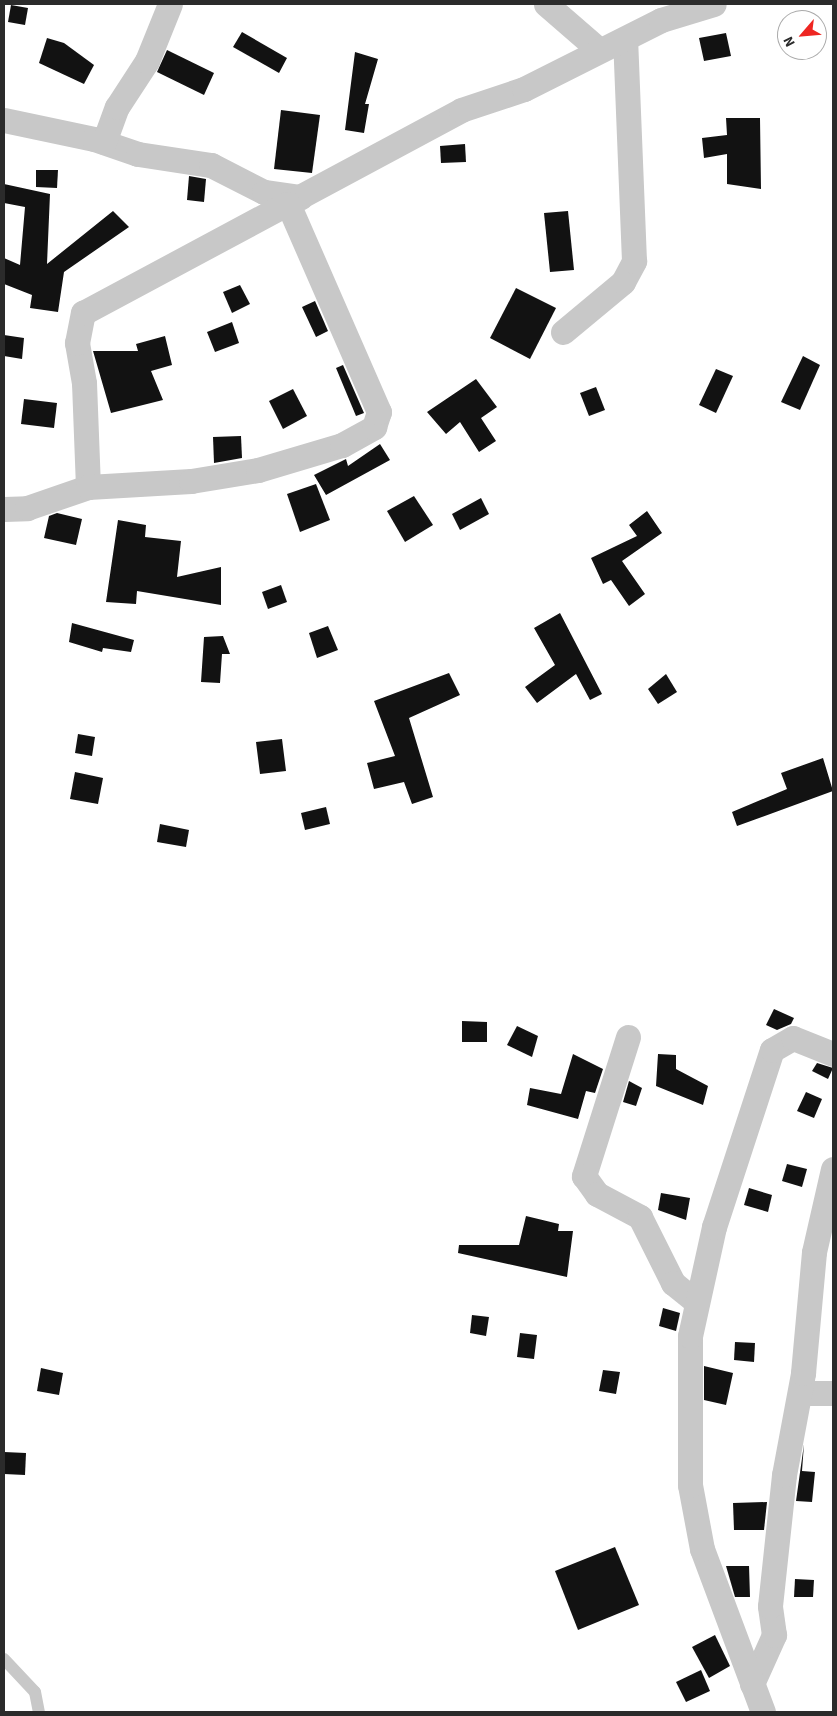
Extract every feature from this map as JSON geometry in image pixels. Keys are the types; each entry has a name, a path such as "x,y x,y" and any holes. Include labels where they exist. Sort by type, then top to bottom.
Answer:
{"street":[{"path":"104,142 117,107 147,61 170,4"},
{"path":"546,4 598,49"},
{"path":"88,487 79,319 461,110 524,89 598,49 625,39 661,20 714,4"},
{"path":"563,332 624,282 634,261 625,39"},
{"path":"4,120 104,142 138,154 211,165 257,190 295,200"},
{"path":"4,509 27,508 88,487 192,480 258,470 342,445 374,427 379,412 295,200"},
{"path":"628,1037 584,1176 597,1194 640,1216 673,1283 695,1301"},
{"path":"763,1712 702,1549 690,1486 687,1407 695,1301 714,1227 772,1050 793,1038 833,1054"},
{"path":"752,1684 774,1634 770,1606 784,1475 800,1393 810,1274 833,1169"},
{"path":"800,1393 833,1393"}],"lane":[{"path":"4,1659 35,1692 39,1712"}],"building":[{"path":"11,5 28,8 25,25 8,22"},
{"path":"242,32 287,58 279,73 233,47"},
{"path":"726,33 731,56 704,61 699,38"},
{"path":"47,38 64,43 94,65 84,84 39,63"},
{"path":"167,50 214,73 204,95 157,72"},
{"path":"355,52 378,59 365,104 369,104 364,133 345,130"},
{"path":"281,110 320,115 312,173 274,169"},
{"path":"726,118 760,118 761,189 727,184 727,154 704,158 702,138 727,135"},
{"path":"465,144 466,162 441,163 440,146"},
{"path":"36,170 58,170 57,188 36,187"},
{"path":"189,176 206,179 204,202 187,200"},
{"path":"4,184 50,194 47,264 113,211 129,227 64,272 58,312 30,308 32,295 4,284 4,258 20,265 25,207 4,203"},
{"path":"568,211 574,270 550,272 544,213"},
{"path":"240,285 250,304 232,313 223,292"},
{"path":"516,288 556,308 530,359 490,338"},
{"path":"315,301 328,331 316,337 302,307"},
{"path":"232,322 239,343 215,352 207,332"},
{"path":"4,335 24,338 22,359 4,356"},
{"path":"165,336 172,365 151,371 163,400 111,413 93,351 138,351 136,344"},
{"path":"803,356 820,365 800,410 781,402"},
{"path":"343,365 364,413 356,416 336,368"},
{"path":"716,369 733,376 716,413 699,405"},
{"path":"476,379 497,407 481,418 496,441 479,452 460,422 446,434 427,412"},
{"path":"596,387 605,410 589,416 580,393"},
{"path":"293,389 307,416 283,429 269,401"},
{"path":"24,399 57,403 54,428 21,424"},
{"path":"241,436 242,458 214,463 213,437"},
{"path":"380,444 390,460 326,495 314,475 346,459 348,466"},
{"path":"316,484 330,520 300,532 287,494"},
{"path":"414,496 433,525 405,542 387,511"},
{"path":"481,498 489,514 460,530 452,514"},
{"path":"647,511 662,533 622,561 645,594 629,606 611,580 603,584 591,558 637,536 629,525"},
{"path":"57,513 82,519 76,545 44,538 49,516"},
{"path":"118,520 146,525 145,537 181,541 177,577 221,567 221,605 137,591 136,604 106,602"},
{"path":"281,585 287,602 268,609 262,592"},
{"path":"560,613 602,694 590,700 576,674 537,703 525,687 555,665 534,628"},
{"path":"72,623 134,640 131,652 103,648 102,652 69,642"},
{"path":"328,626 338,650 317,658 309,633"},
{"path":"223,636 230,654 222,654 220,683 201,682 204,637"},
{"path":"449,673 460,695 409,718 433,797 412,804 404,782 374,789 367,763 395,756 374,701"},
{"path":"666,674 677,692 658,704 648,689"},
{"path":"78,734 95,737 92,756 75,753"},
{"path":"282,739 286,771 260,774 256,742"},
{"path":"823,758 833,791 737,826 732,812 787,789 781,773"},
{"path":"75,772 103,778 98,804 70,799"},
{"path":"326,807 330,824 305,830 301,813"},
{"path":"160,824 189,830 186,847 157,842"},
{"path":"774,1009 794,1018 791,1024 777,1030 766,1025"},
{"path":"462,1021 487,1022 487,1042 462,1042"},
{"path":"517,1026 538,1036 532,1057 507,1045"},
{"path":"573,1054 603,1069 595,1093 586,1091 578,1119 527,1105 530,1088 561,1094"},
{"path":"658,1054 676,1055 676,1069 708,1086 703,1105 656,1086"},
{"path":"817,1063 833,1068 828,1079 812,1071"},
{"path":"629,1081 642,1088 636,1106 623,1102"},
{"path":"806,1092 822,1099 814,1118 797,1111"},
{"path":"787,1164 807,1169 802,1187 782,1181"},
{"path":"749,1188 772,1195 768,1212 744,1205"},
{"path":"661,1193 690,1198 686,1220 658,1210"},
{"path":"526,1216 559,1224 558,1231 573,1231 567,1277 458,1253 459,1245 519,1245"},
{"path":"663,1308 680,1313 676,1331 659,1326"},
{"path":"472,1315 489,1317 486,1336 470,1333"},
{"path":"520,1333 537,1335 534,1359 517,1357"},
{"path":"735,1342 755,1343 754,1362 734,1360"},
{"path":"704,1366 733,1373 726,1405 704,1400"},
{"path":"41,1368 63,1373 59,1395 37,1391"},
{"path":"603,1370 620,1372 616,1394 599,1391"},
{"path":"804,1444 802,1471 815,1472 812,1502 796,1501"},
{"path":"4,1452 26,1453 25,1475 4,1474"},
{"path":"767,1502 764,1530 734,1530 733,1503"},
{"path":"615,1547 639,1605 578,1630 555,1571"},
{"path":"726,1566 749,1566 750,1597 735,1597"},
{"path":"795,1579 814,1580 813,1597 794,1597"},
{"path":"715,1635 730,1666 709,1678 692,1647"},
{"path":"701,1670 710,1691 686,1702 676,1682"}]}
